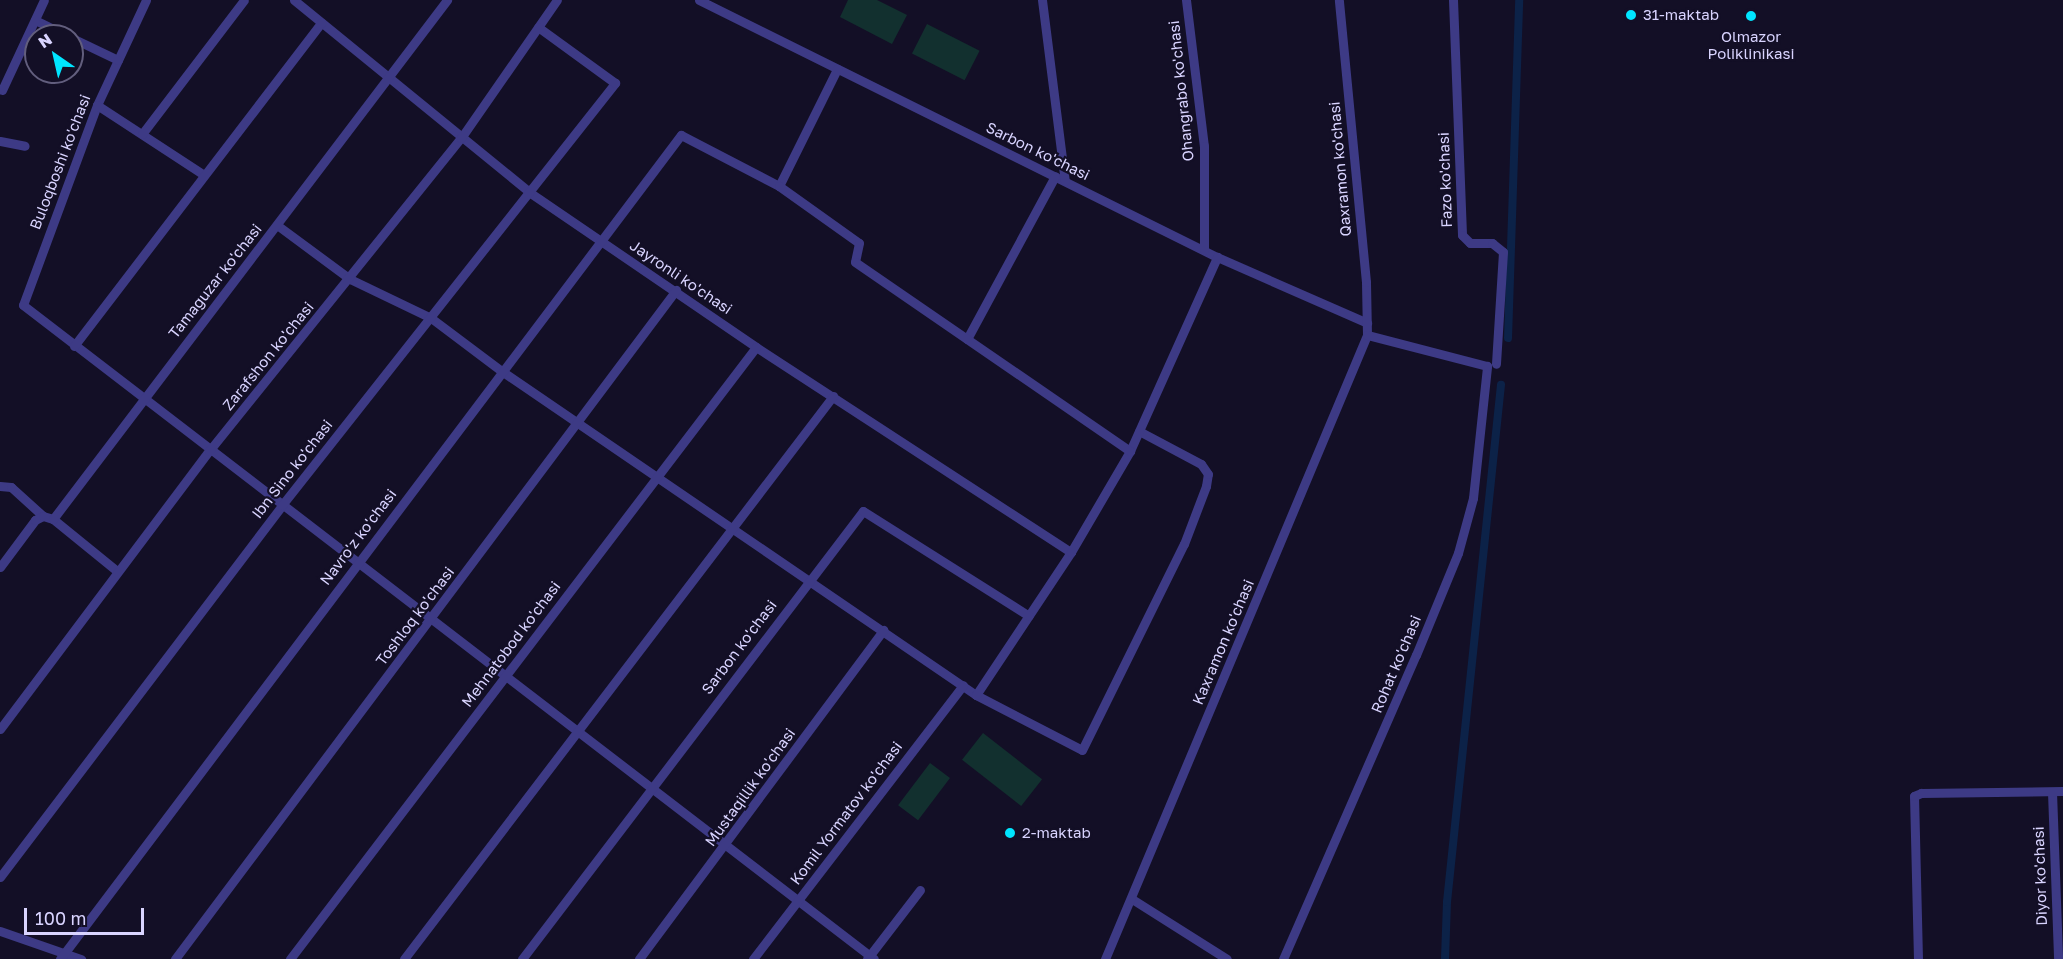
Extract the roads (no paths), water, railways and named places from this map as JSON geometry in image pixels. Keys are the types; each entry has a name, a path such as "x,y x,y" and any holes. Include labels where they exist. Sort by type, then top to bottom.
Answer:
{"street":[{"name":"Buloqboshi ko'chasi","path":"74,346 22,305 97,105 146,0"},
{"path":"142,134 244,0"},
{"name":"Jayronli ko'chasi","path":"294,0 529,192 599,241 676,290 756,347 1071,552"},
{"name":"Tamaguzar ko'chasi","path":"0,567 35,520 48,517 142,399 390,78 447,0"},
{"name":"Zarafshon ko'chasi","path":"0,729 209,451 350,279 461,138 557,0"},
{"name":"Sarbon ko'chasi","path":"699,0 1204,250 1367,323"},
{"path":"1042,0 1065,181"},
{"name":"Ohangrabo ko'chasi","path":"1186,0 1204,146 1204,250"},
{"name":"Qaxramon ko'chasi","path":"1339,0 1367,335"},
{"name":"Fazo ko'chasi","path":"1453,0 1462,235 1470,243 1492,243 1503,252 1491,365"},
{"path":"3,90 35,20 41,1"},
{"path":"35,20 43,24"},
{"path":"321,22 74,346 870,958 920,890"},
{"name":"Ibn Sino ko'chasi","path":"0,878 282,505 615,83 538,27"},
{"path":"84,44 117,60"},
{"path":"837,69 779,186 859,243 855,262 1130,451"},
{"path":"97,105 204,175"},
{"name":"Navro'z ko'chasi","path":"62,956 681,135 779,186"},
{"path":"0,141 25,146"},
{"path":"967,339 1055,176"},
{"path":"277,225 350,279 431,318 503,372 659,475 976,694 1082,750 1184,544 1206,486 1208,474 1201,464 1139,431"},
{"path":"976,694 1071,552 1130,451 1217,256"},
{"name":"Toshloq ko'chasi","path":"175,959 579,424 676,290"},
{"path":"1367,335 1491,365"},
{"name":"Kaxramon ko'chasi","path":"1105,959 1367,335"},
{"name":"Mehnatobod ko'chasi","path":"290,959 756,347"},
{"name":"Rohat ko'chasi","path":"1283,959 1458,553 1473,498 1491,365"},
{"path":"404,959 833,396"},
{"path":"0,486 11,487 117,571"},
{"name":"Sarbon ko'chasi","path":"522,959 809,578 863,511 1029,616"},
{"name":"Mustaqillik ko'chasi","path":"639,959 883,630"},
{"name":"Komil Yormatov ko'chasi","path":"753,959 963,685"},
{"name":"Diyor ko'chasi","path":"2052,792 2058,959"},
{"path":"1918,959 1912,804 1914,796 1921,793 2063,792"},
{"path":"1132,899 1227,959"},
{"path":"0,931 62,956 81,959"}],"waterway":[{"path":"1508,338 1519,0"},
{"path":"1445,959 1447,902 1501,385"}],"place":[{"name":"31-maktab","path":"1631,15"},
{"name":"Olmazor Poliklinikasi","path":"1751,16"},
{"name":"2-maktab","path":"1010,833"}]}
